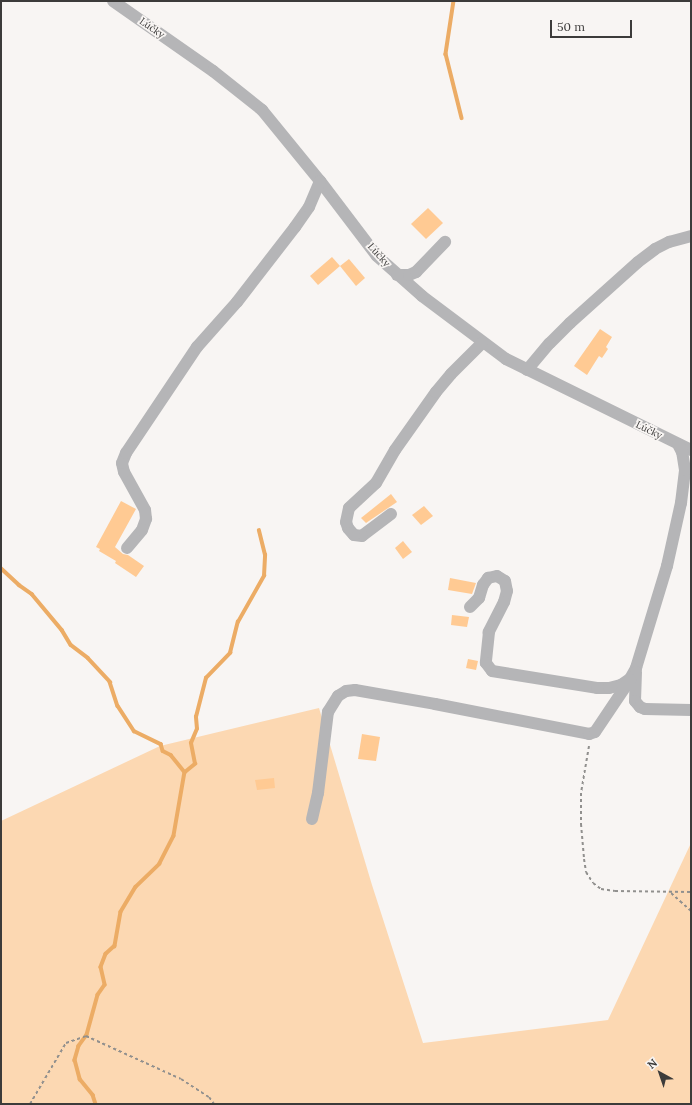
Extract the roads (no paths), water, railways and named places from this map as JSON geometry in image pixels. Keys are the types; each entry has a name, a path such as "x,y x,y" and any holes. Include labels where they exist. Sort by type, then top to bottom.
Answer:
{"street":[{"name":"Lúčky","path":"113,1 213,71 262,110 320,181 377,256 397,275 482,343 527,370 691,450"},
{"path":"126,548 142,530 146,519 145,510 124,472 122,463 126,453 197,347 237,302 295,227 309,207 320,181"},
{"path":"527,370 550,343 570,323 638,262 655,249 669,242 691,236"},
{"path":"397,275 416,272 445,242"},
{"path":"391,514 362,536 354,535 348,528 346,522 349,508 376,483 396,450 436,392 451,374 482,343"},
{"path":"312,819 318,793 328,712 338,696 346,691 355,690 435,704 583,734 595,732 636,668 667,566 681,503 685,470 682,452 678,444"},
{"path":"470,607 479,598 483,585 488,578 497,576 505,581 507,591 489,632 486,663 492,670 597,688 609,688 621,685 630,679"},
{"path":"636,668 635,701 640,707 645,709 691,710"}],"waterway":[{"path":"454,1 446,54 462,118"},
{"path":"185,772 195,764 191,743 197,729 196,717 206,678 230,653 238,622 264,576 265,555 259,531"},
{"path":"1,568 19,585 32,594 62,630 71,645 88,658 110,682 118,706 134,731 161,744 163,751 171,755 185,772 174,836 160,864 136,887 121,912 115,946 106,954 101,967 105,985 98,995 87,1035 79,1046 75,1060 80,1079 93,1095 96,1104"}]}
